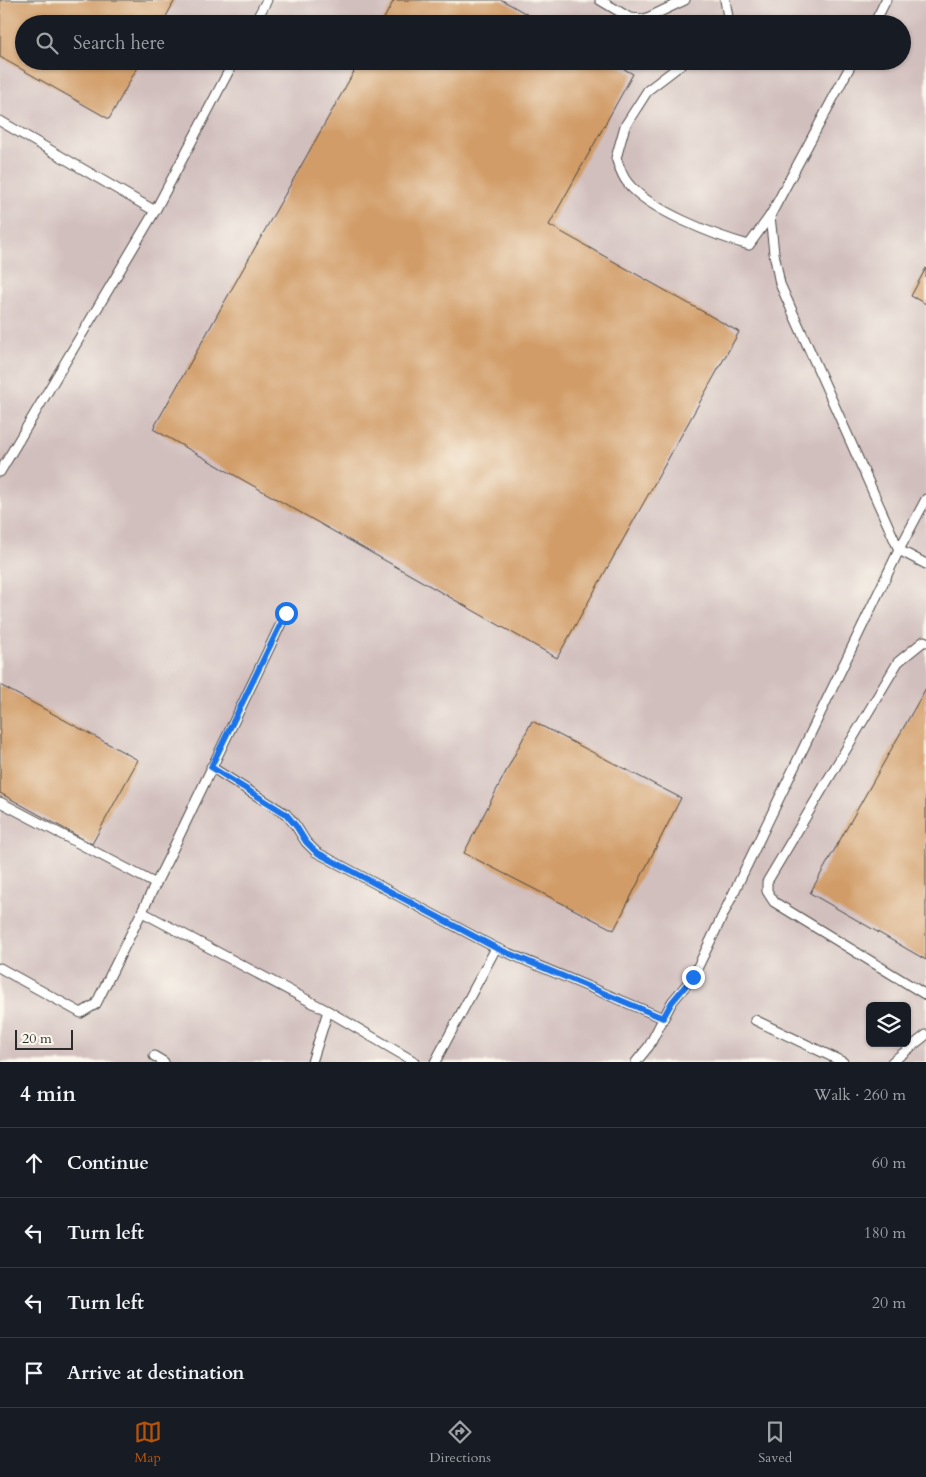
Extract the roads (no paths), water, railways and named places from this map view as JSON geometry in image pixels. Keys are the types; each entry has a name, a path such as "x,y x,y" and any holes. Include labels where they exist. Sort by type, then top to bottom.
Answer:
{"lane":[{"path":"259,15 267,0"},
{"path":"600,0 625,15"},
{"path":"653,15 685,0"},
{"path":"725,0 728,15"},
{"path":"878,15 886,0"},
{"path":"1,470 155,210 229,70"},
{"path":"674,70 648,90 625,126 616,158 627,182 643,197 681,219 727,239 749,245 770,216 848,70"},
{"path":"0,121 155,210"},
{"path":"770,216 780,284 899,550 926,564"},
{"path":"636,1062 649,1046 672,1002 693,977 899,550 926,499"},
{"path":"0,968 81,1013 96,1004 156,884 286,613"},
{"path":"926,642 924,641 898,662 767,882 766,891 774,902 926,996"},
{"path":"211,767 286,814 306,842 316,852 496,948 663,1018"},
{"path":"0,802 156,884"},
{"path":"142,912 328,1011 416,1062"},
{"path":"435,1062 496,948"},
{"path":"312,1062 328,1011"},
{"path":"755,1020 844,1062"},
{"path":"892,1062 926,1035"},
{"path":"154,1056 164,1062"}]}
